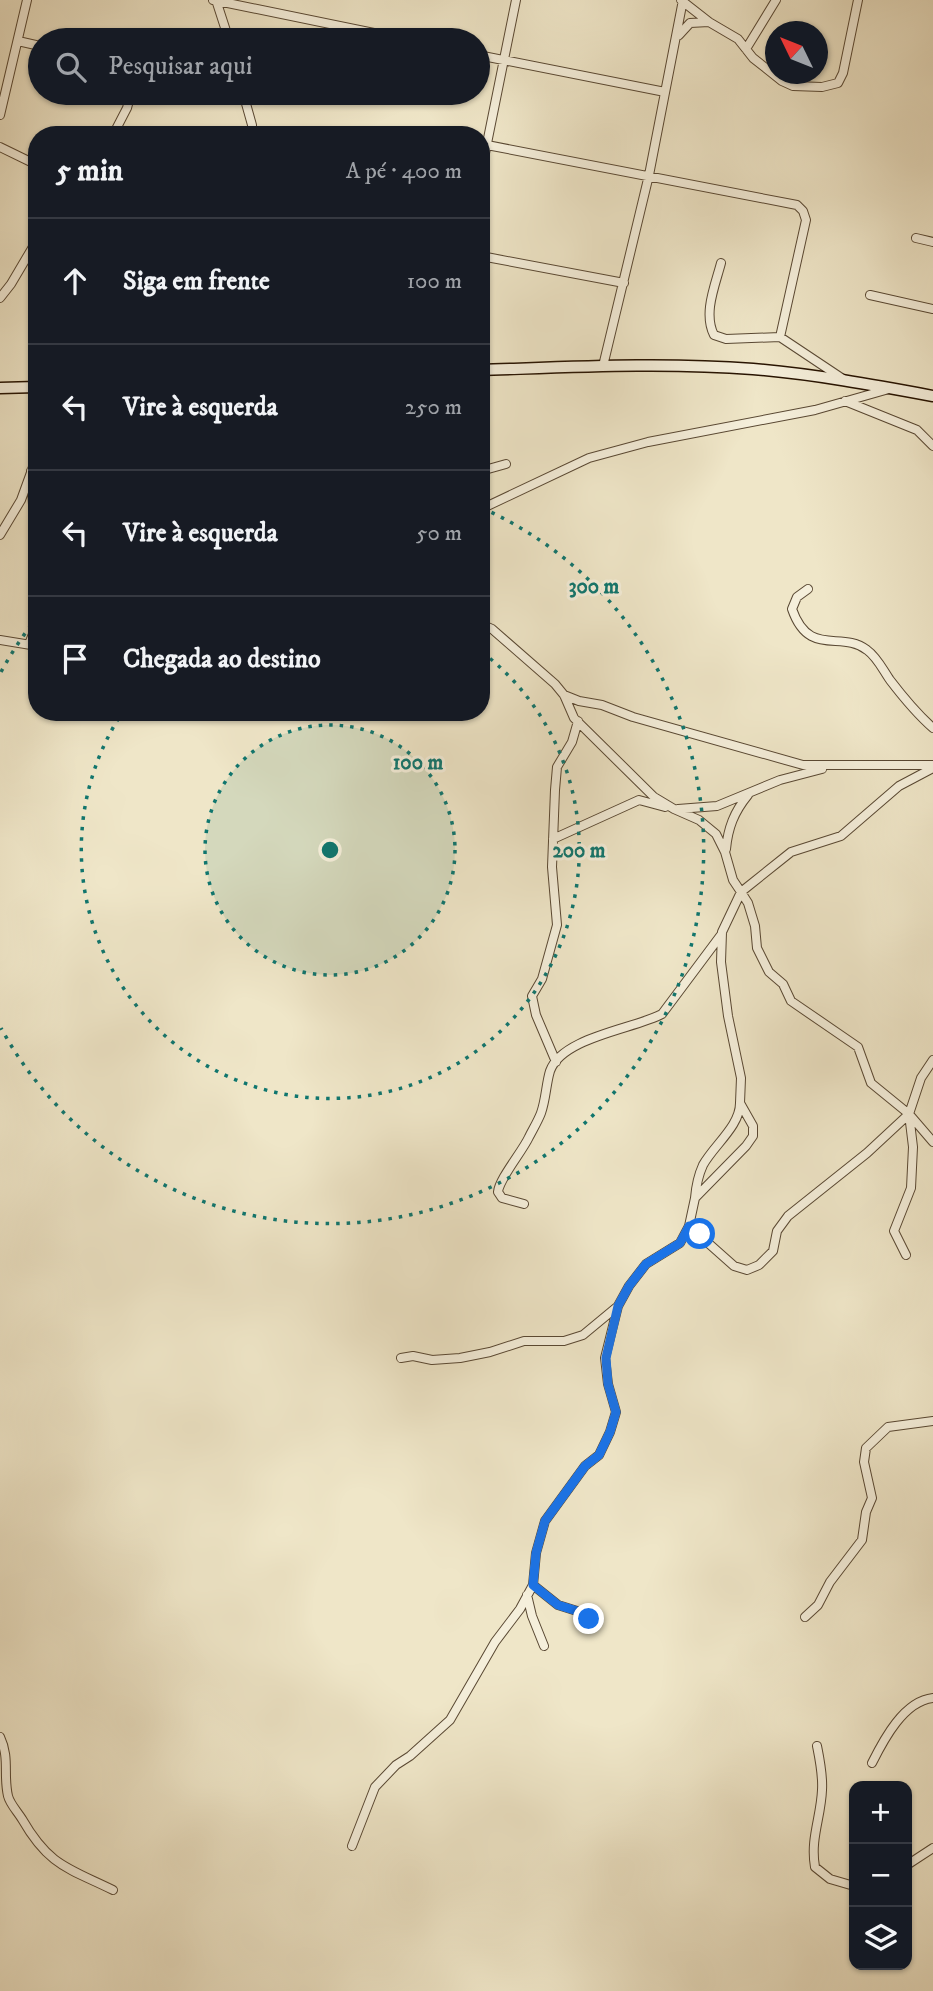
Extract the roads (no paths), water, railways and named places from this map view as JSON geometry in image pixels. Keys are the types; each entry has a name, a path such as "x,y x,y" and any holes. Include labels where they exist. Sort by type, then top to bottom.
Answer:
{"main road":[{"path":"490,370 603,366 754,369 933,396"},
{"path":"0,388 28,387"}],"street":[{"path":"0,115 27,0"},
{"path":"490,130 516,0"},
{"path":"682,0 709,22 730,32 752,58 782,81 793,86 822,87 838,83 843,72 858,0"},
{"path":"603,366 649,175 682,0"},
{"path":"746,49 776,0"},
{"path":"226,28 219,1 350,28"},
{"path":"676,40 690,23 709,22"},
{"path":"18,41 28,43"},
{"path":"490,58 664,92"},
{"path":"118,126 128,105"},
{"path":"246,105 252,126"},
{"path":"490,146 797,205 806,220 780,337"},
{"path":"0,147 28,160"},
{"path":"916,238 933,242"},
{"path":"0,298 28,256"},
{"path":"490,258 624,283"},
{"path":"721,263 708,324 714,335 726,339 780,337 847,381"},
{"path":"870,295 933,309"},
{"path":"490,505 589,458 648,442 815,410 891,388"},
{"path":"845,401 916,430 933,446"},
{"path":"490,468 506,464"},
{"path":"0,535 21,500 28,482"},
{"path":"808,589 797,597 792,609 796,623 824,642 857,644 868,650 906,701 933,729"},
{"path":"490,628 564,695 579,701 602,705 633,717 803,765 933,766"},
{"path":"0,640 28,644"},
{"path":"564,695 567,706 578,721 629,775 654,797 699,820 716,834 725,852 733,880 748,903 755,926 757,948 769,972 783,984 791,1000 858,1047 871,1083 909,1114 933,1142"},
{"path":"556,1062 536,1015 532,996 542,979 558,925 552,867 557,767 572,742 578,721"},
{"path":"554,839 639,800 674,809 717,806 780,780 832,766"},
{"path":"524,1205 502,1198 498,1192 499,1184 522,1153 541,1114 551,1069 562,1054 600,1035 651,1020 662,1014 722,932 741,892 791,852 841,836 899,786 933,766"},
{"path":"725,852 727,829 738,806 748,794"},
{"path":"352,1846 375,1787 396,1765 411,1756 450,1720 533,1585 536,1553 545,1521 585,1466 599,1455 610,1432 616,1412 608,1384 606,1358 618,1306 646,1264 680,1243 689,1226 697,1181 703,1166 738,1117 741,1078 721,968 722,932"},
{"path":"906,1255 894,1230 911,1188 913,1147 909,1114 920,1078 933,1060"},
{"path":"695,1198 753,1136 753,1126 740,1103"},
{"path":"689,1226 734,1266 747,1270 759,1265 773,1251 776,1231 788,1216 867,1153 909,1114"},
{"path":"401,1358 460,1358 524,1341 564,1341 583,1335 618,1306"},
{"path":"805,1617 818,1605 830,1582 862,1540 866,1512 872,1499 864,1462 866,1448 888,1427 933,1421"},
{"path":"533,1585 558,1605 577,1611 589,1619"},
{"path":"527,1595 544,1646"},
{"path":"872,1763 895,1725 912,1707 933,1698"},
{"path":"0,1738 8,1759 5,1776 9,1799 37,1844 52,1859 72,1872 113,1890"},
{"path":"817,1746 822,1767 822,1790 812,1850 815,1867 830,1879 849,1885"},
{"path":"912,1863 933,1849"}]}
